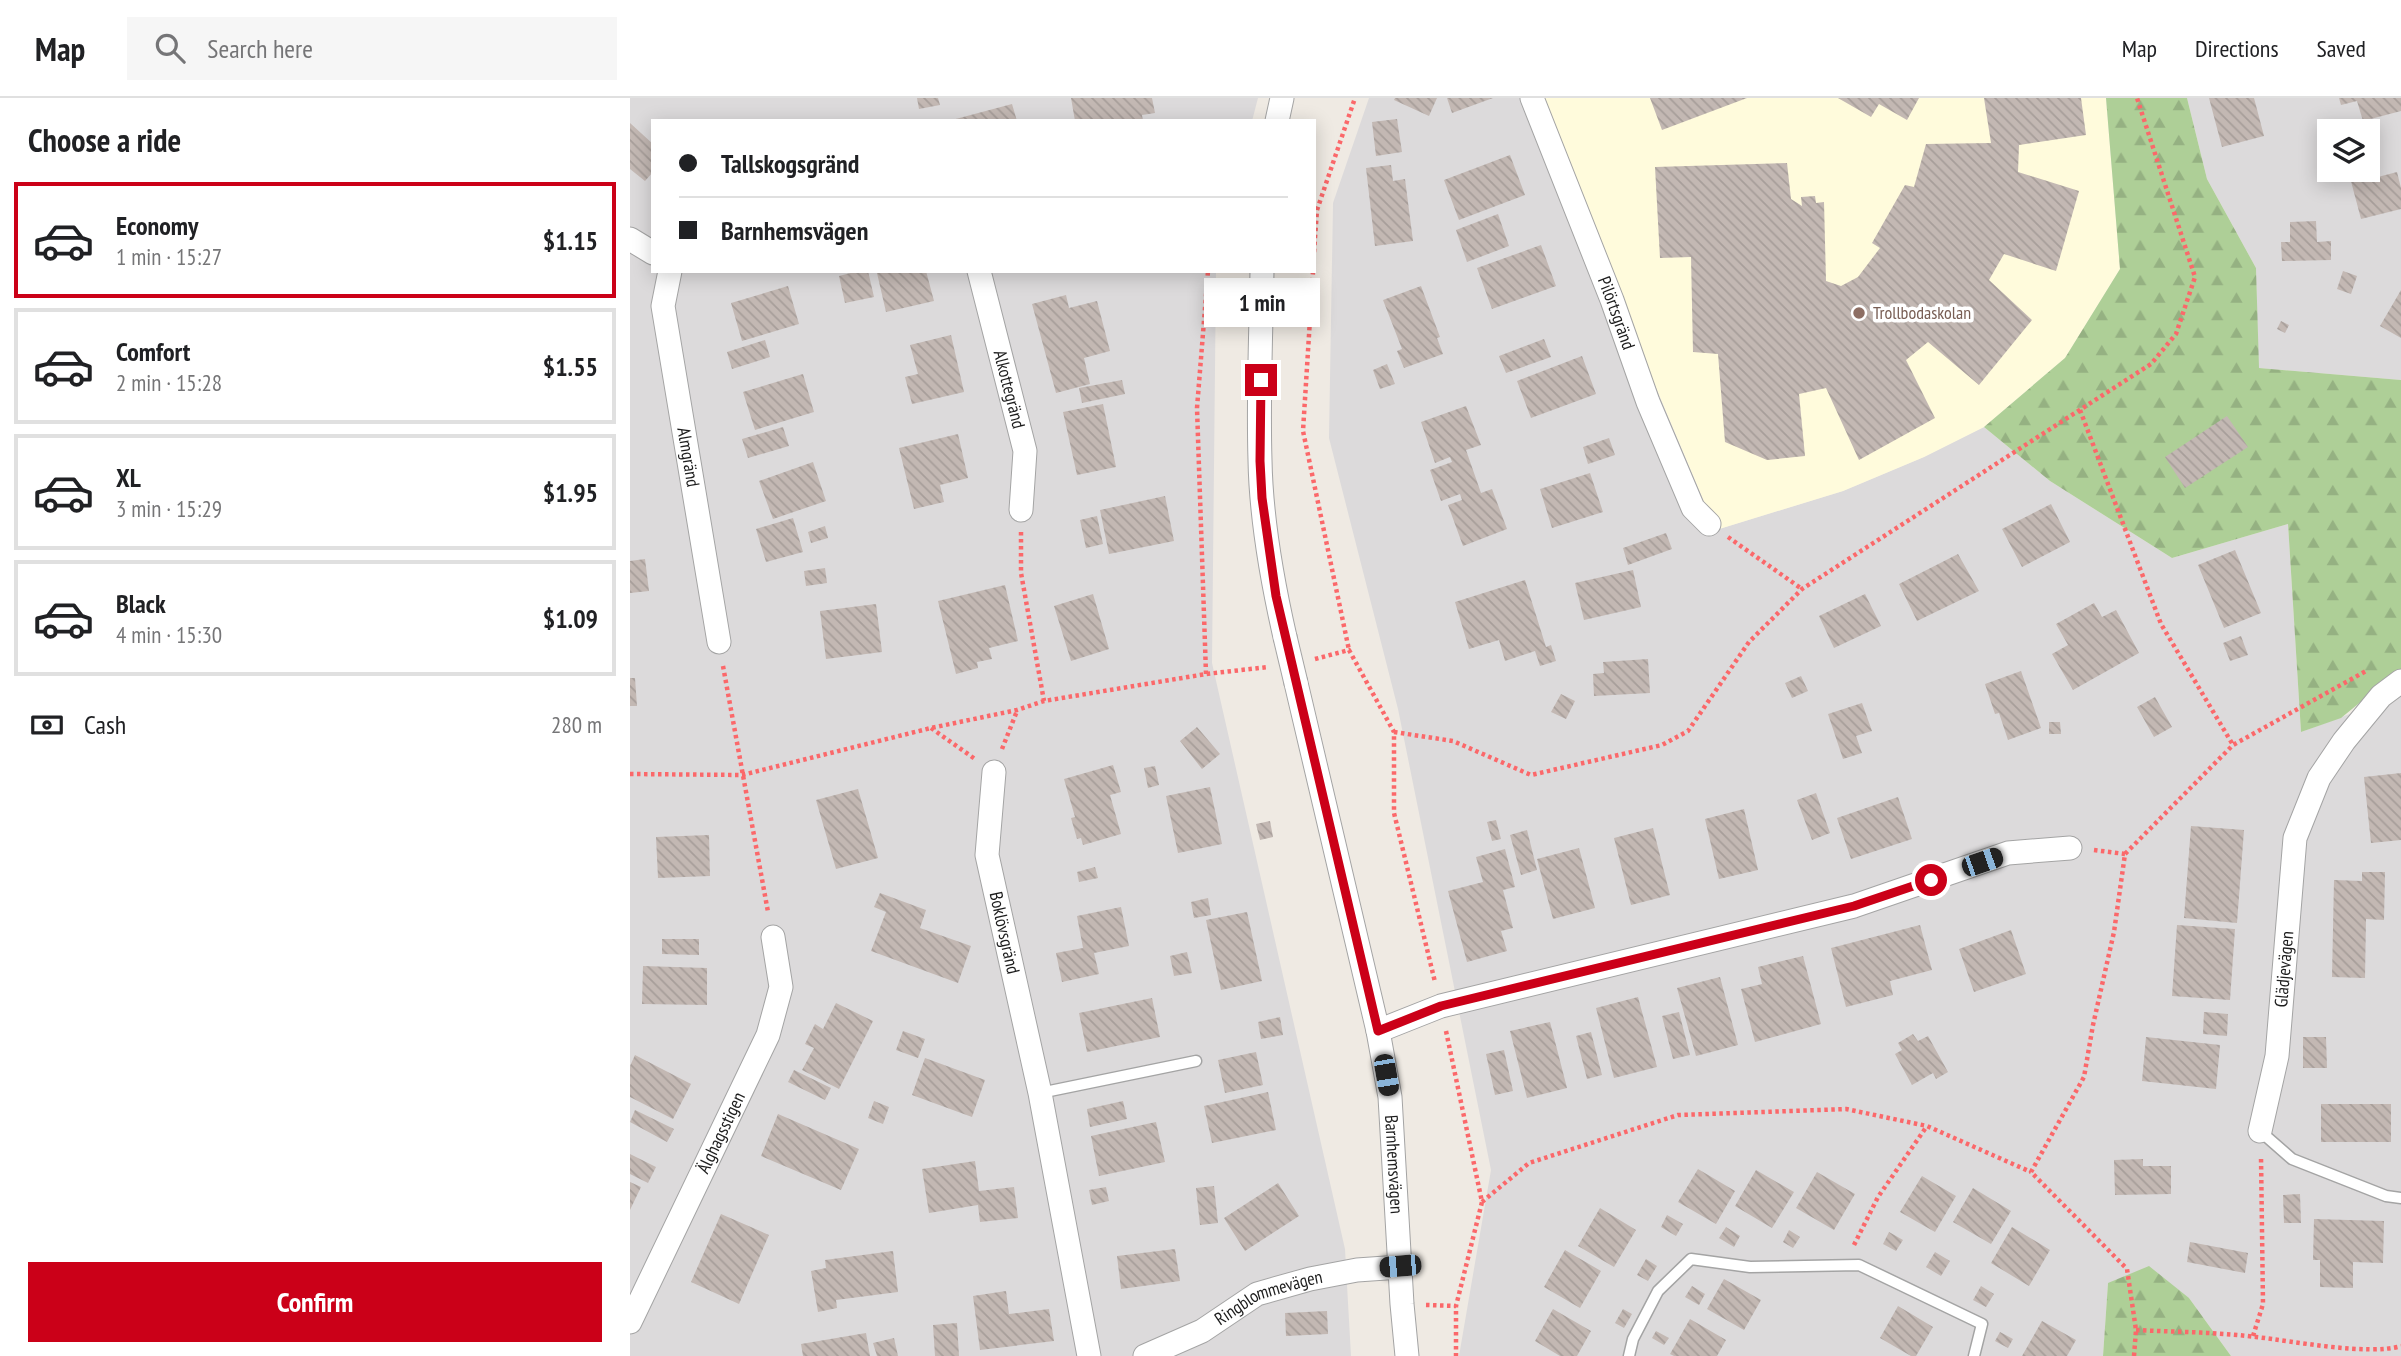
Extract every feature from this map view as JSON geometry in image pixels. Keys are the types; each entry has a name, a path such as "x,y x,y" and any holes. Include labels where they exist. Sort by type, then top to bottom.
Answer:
{"street":[{"path":"1277,119 1282,98"},
{"name":"Pilörtsgränd","path":"1532,98 1612,300 1658,426 1693,508 1709,524"},
{"path":"630,239 651,252"},
{"name":"Almgränd","path":"670,273 663,306 719,642"},
{"name":"Alkottegränd","path":"980,273 1025,451 1021,510"},
{"name":"Barnhemsvägen","path":"1262,273 1262,498 1276,596 1378,1031 1390,1097 1407,1356"},
{"name":"Glädjevägen","path":"2260,1130 2277,1056 2295,838 2319,778 2344,741 2381,696 2401,681"},
{"name":"Boklövsgränd","path":"994,772 987,855 1040,1093 1089,1356"},
{"path":"1378,1031 1441,1006 1854,906 2008,853 2070,848"},
{"name":"Älghagsstigen","path":"630,1322 768,1035 781,987 773,937"},
{"name":"Ringblommevägen","path":"1145,1356 1202,1331 1257,1294 1310,1279 1357,1270 1400,1266"}],"lane":[{"path":"1040,1093 1196,1061"},
{"path":"2260,1130 2292,1159 2386,1196 2401,1198"},
{"path":"1629,1356 1633,1339 1658,1291 1690,1259 1749,1268 1859,1265 1982,1324 1974,1356"}],"path":[{"path":"1316,210 1355,98"},
{"path":"1394,732 1453,741 1531,775 1662,745 1688,731 1749,642 1802,589 2151,364 2176,334 2195,277 2137,98"},
{"path":"1206,674 1198,408 1208,273"},
{"path":"1313,273 1303,431 1349,650"},
{"path":"2080,410 2161,624 2233,745"},
{"path":"1021,510 1021,573 1044,701"},
{"path":"1709,524 1802,589"},
{"path":"719,642 773,937"},
{"path":"630,774 742,775 931,728 1017,710 1044,701 1258,668"},
{"path":"2032,1172 2084,1077 2114,932 2125,854 2233,745 2369,670"},
{"path":"931,728 994,772 1017,710"},
{"path":"1482,1202 1529,1163 1678,1115 1846,1109 1927,1126 2032,1172 2127,1269 2136,1330 2134,1356"},
{"path":"1844,1265 1878,1196 1927,1126"},
{"path":"2253,1336 2263,1304 2260,1130"},
{"path":"2136,1330 2253,1336 2343,1349 2392,1350 2401,1346"}],"shaded area":[{"path":"630,98 1258,98 1253,119 651,119 651,273 1216,273 1212,663 1345,1249 1351,1356 630,1356"},
{"path":"1369,98 1534,98 1716,530 1843,491 1924,457 1984,427 2050,481 2172,558 2288,524 2301,732 2401,695 2401,1356 2231,1356 2189,1298 2108,1283 2103,1356 1459,1356 1491,1170 1398,709 1329,438 1333,203"},
{"name":"Trollbodaskolan","path":"1534,98 2106,98 2120,269 2065,358 1984,427 1924,457 1843,491 1716,530"},
{"path":"2187,98 2401,98 2401,380 2258,368 2256,268 2207,179"}],"green space":[{"path":"2106,98 2187,98 2207,179 2256,268 2259,368 2401,380 2401,669 2341,718 2301,732 2288,524 2172,558 2050,481 1984,427 2065,358 2120,269"},
{"path":"2149,1266 2189,1298 2231,1356 2103,1356 2108,1283"}],"building":[{"path":"917,98 938,98 940,105 919,109"},
{"path":"1071,98 1152,98 1155,113 1142,115 1143,119 1075,119"},
{"path":"1437,98 1429,116 1394,100"},
{"path":"1447,98 1493,98 1452,113"},
{"path":"1650,98 1747,98 1662,130"},
{"path":"1838,98 1919,98 1907,120 1879,104 1871,117"},
{"path":"1984,98 2081,98 2086,135 2019,145 2018,172 2079,191 2056,271 2004,254 1989,280 2032,320 1979,385 1928,342 1906,360 1935,418 1859,460 1826,388 1799,394 1805,456 1767,460 1725,442 1718,354 1693,352 1691,257 1660,258 1655,167 1787,163 1791,199 1802,206 1801,197 1815,196 1816,203 1824,202 1826,281 1841,286 1858,277 1880,248 1872,243 1905,185 1914,187 1926,144 1991,143"},
{"path":"2209,98 2254,98 2264,136 2222,147"},
{"path":"2339,98 2401,98 2401,111 2371,119 2362,119 2357,101 2341,105"},
{"path":"1012,104 1016,119 956,119"},
{"path":"1397,119 1402,152 1376,156 1372,122"},
{"path":"630,123 651,142 651,174 645,181 630,169"},
{"path":"1510,155 1525,195 1459,220 1444,180"},
{"path":"1391,165 1393,181 1405,179 1413,241 1375,246 1366,168"},
{"path":"2397,172 2401,188 2401,209 2361,219 2351,182 2380,182 2380,176"},
{"path":"1498,214 1509,246 1467,262 1456,230"},
{"path":"2316,221 2317,242 2331,241 2331,260 2282,261 2281,242 2290,242 2290,222"},
{"path":"1541,245 1556,286 1492,309 1477,268"},
{"path":"2343,271 2357,276 2351,294 2337,289"},
{"path":"868,273 874,297 845,303 839,276"},
{"path":"877,273 927,273 934,301 886,312"},
{"path":"788,286 799,324 742,341 731,303"},
{"path":"1421,286 1440,337 1437,338 1443,354 1404,368 1397,351 1402,349 1383,300"},
{"path":"2401,290 2401,338 2380,326"},
{"path":"1066,295 1069,308 1097,301 1110,351 1084,358 1090,384 1056,393 1032,304"},
{"path":"2281,321 2289,325 2285,333 2277,329"},
{"path":"951,335 964,392 912,404 905,377 918,374 910,345"},
{"path":"1544,339 1551,357 1506,373 1499,356"},
{"path":"765,340 770,357 732,369 727,352"},
{"path":"1582,356 1596,394 1531,418 1517,381"},
{"path":"1387,364 1395,384 1380,389 1373,370"},
{"path":"803,374 814,412 755,430 743,392"},
{"path":"1122,380 1125,394 1082,403 1079,388"},
{"path":"1103,404 1116,467 1077,475 1063,412"},
{"path":"1466,406 1481,445 1466,450 1481,493 1492,489 1507,529 1463,546 1448,505 1462,500 1460,494 1441,501 1430,470 1452,462 1450,457 1435,463 1421,422"},
{"path":"2227,416 2248,447 2185,488 2165,457"},
{"path":"783,427 789,446 748,458 742,439"},
{"path":"958,434 968,478 940,485 944,502 914,509 899,448"},
{"path":"1609,438 1615,455 1588,464 1583,447"},
{"path":"813,462 826,501 773,519 759,481"},
{"path":"1590,473 1603,512 1552,528 1540,489"},
{"path":"1165,496 1174,541 1109,554 1100,510"},
{"path":"2051,504 2070,542 2022,567 2002,529"},
{"path":"1097,516 1103,544 1086,548 1080,520"},
{"path":"793,518 803,552 766,562 756,529"},
{"path":"825,526 828,538 811,543 808,532"},
{"path":"1666,533 1672,549 1628,565 1623,548"},
{"path":"2235,550 2261,613 2224,628 2198,565"},
{"path":"1958,554 1979,591 1917,621 1899,584"},
{"path":"645,559 649,591 630,593 630,561"},
{"path":"825,568 827,583 806,586 804,571"},
{"path":"1633,570 1641,607 1584,620 1575,583"},
{"path":"1525,580 1546,647 1551,645 1556,661 1540,666 1535,651 1505,661 1499,640 1469,649 1455,602"},
{"path":"1005,585 1018,641 989,648 992,659 977,662 978,668 956,674 938,601"},
{"path":"1093,594 1109,649 1071,661 1054,606"},
{"path":"1865,594 1881,626 1834,648 1819,616"},
{"path":"2094,603 2102,617 2116,610 2139,653 2073,690 2052,654 2068,645 2056,624"},
{"path":"876,604 882,652 826,659 820,611"},
{"path":"2241,636 2248,655 2230,661 2223,643"},
{"path":"1648,659 1650,693 1594,696 1593,674 1604,673 1603,662"},
{"path":"2021,671 2041,728 2008,740 1999,713 1995,714 1985,684"},
{"path":"1801,676 1808,691 1792,698 1785,683"},
{"path":"630,678 635,678 637,706 630,706"},
{"path":"1561,694 1575,701 1566,719 1551,712"},
{"path":"2155,697 2172,727 2154,737 2137,707"},
{"path":"1862,703 1872,731 1856,736 1862,753 1843,759 1828,714"},
{"path":"2049,722 2060,722 2061,734 2049,734"},
{"path":"1197,727 1220,754 1202,769 1180,741"},
{"path":"1113,765 1121,792 1110,795 1121,834 1083,845 1081,838 1077,839 1071,818 1075,817 1064,779"},
{"path":"1155,766 1159,785 1148,788 1144,768"},
{"path":"2401,773 2401,840 2371,843 2364,777"},
{"path":"1210,787 1222,844 1178,853 1166,796"},
{"path":"858,789 878,858 836,869 816,800"},
{"path":"1816,793 1830,833 1812,840 1797,800"},
{"path":"1898,797 1912,839 1851,859 1837,818"},
{"path":"1744,809 1758,870 1719,879 1705,819"},
{"path":"1496,820 1501,839 1492,841 1487,822"},
{"path":"1270,821 1273,837 1260,840 1256,824"},
{"path":"2191,826 2244,830 2237,923 2184,918"},
{"path":"1653,828 1670,895 1631,905 1614,838"},
{"path":"1527,830 1537,870 1521,875 1510,835"},
{"path":"709,835 710,876 658,878 656,837"},
{"path":"1579,848 1595,908 1553,919 1537,859"},
{"path":"1505,849 1515,887 1503,890 1513,928 1501,931 1507,951 1467,962 1448,891 1483,882 1476,857"},
{"path":"1095,867 1098,878 1079,882 1077,872"},
{"path":"2362,872 2385,872 2384,920 2366,919 2365,978 2332,977 2334,880 2362,881"},
{"path":"880,893 926,910 920,928 971,946 958,983 871,951 886,912 874,907"},
{"path":"1208,898 1211,915 1194,918 1191,902"},
{"path":"1121,907 1129,946 1094,953 1099,974 1062,982 1056,953 1083,948 1077,916"},
{"path":"1247,912 1262,981 1221,990 1206,920"},
{"path":"1920,925 1932,970 1890,981 1893,995 1846,1007 1831,948"},
{"path":"2177,925 2235,929 2230,1000 2172,996"},
{"path":"2011,930 2026,974 1974,992 1959,949"},
{"path":"662,939 699,939 699,955 662,954"},
{"path":"1187,952 1192,973 1174,976 1170,956"},
{"path":"1803,956 1821,1024 1755,1042 1741,989 1762,984 1758,967"},
{"path":"643,966 707,968 707,1005 642,1004"},
{"path":"1720,977 1738,1045 1696,1056 1677,988"},
{"path":"1638,997 1657,1067 1614,1078 1596,1008"},
{"path":"1152,998 1160,1037 1087,1052 1079,1013"},
{"path":"836,1003 873,1021 839,1089 802,1070 814,1048 805,1044 815,1024 823,1029"},
{"path":"1679,1012 1690,1055 1673,1059 1662,1016"},
{"path":"2204,1012 2228,1014 2227,1036 2203,1034"},
{"path":"1280,1017 1283,1035 1261,1039 1258,1022"},
{"path":"1550,1022 1567,1088 1527,1098 1510,1031"},
{"path":"903,1031 925,1039 918,1058 896,1050"},
{"path":"1591,1032 1602,1075 1587,1079 1576,1036"},
{"path":"1913,1034 1918,1041 1928,1036 1948,1072 1936,1079 1933,1073 1912,1085 1895,1054 1902,1050 1898,1043"},
{"path":"2146,1037 2220,1045 2216,1089 2142,1081"},
{"path":"2303,1037 2326,1037 2327,1068 2303,1068"},
{"path":"1504,1050 1513,1091 1495,1095 1486,1054"},
{"path":"1256,1052 1263,1085 1225,1093 1218,1060"},
{"path":"635,1055 691,1084 673,1119 630,1097 630,1066"},
{"path":"925,1058 985,1080 972,1117 912,1095"},
{"path":"794,1070 831,1088 825,1100 788,1082"},
{"path":"1268,1092 1276,1130 1212,1143 1204,1106"},
{"path":"874,1101 889,1107 883,1124 868,1118"},
{"path":"1123,1101 1127,1119 1090,1127 1087,1109"},
{"path":"2321,1104 2391,1104 2391,1142 2321,1142"},
{"path":"635,1110 674,1129 667,1142 630,1122"},
{"path":"778,1114 859,1149 841,1190 761,1156"},
{"path":"1156,1122 1165,1162 1099,1176 1091,1136"},
{"path":"630,1154 656,1167 648,1183 630,1174"},
{"path":"2143,1159 2143,1166 2171,1166 2171,1194 2115,1195 2114,1160"},
{"path":"975,1161 979,1191 1014,1187 1018,1218 980,1222 978,1205 929,1213 922,1169"},
{"path":"1698,1169 1735,1191 1716,1224 1678,1202"},
{"path":"1756,1170 1794,1192 1772,1228 1735,1206"},
{"path":"1817,1172 1855,1194 1834,1230 1796,1208"},
{"path":"1922,1176 1956,1196 1935,1232 1900,1212"},
{"path":"630,1182 641,1187 630,1210"},
{"path":"1278,1183 1299,1216 1245,1251 1224,1218"},
{"path":"1214,1186 1218,1223 1200,1225 1196,1188"},
{"path":"1106,1187 1109,1201 1092,1205 1089,1190"},
{"path":"1973,1188 2011,1211 1991,1244 1953,1222"},
{"path":"2300,1194 2301,1223 2284,1223 2283,1195"},
{"path":"1600,1208 1636,1230 1614,1267 1578,1246"},
{"path":"721,1214 769,1235 739,1304 691,1282"},
{"path":"1667,1215 1683,1224 1676,1236 1661,1227"},
{"path":"2314,1219 2384,1221 2383,1263 2353,1262 2353,1288 2320,1287 2320,1260 2313,1260"},
{"path":"1726,1227 1740,1236 1734,1247 1719,1238"},
{"path":"2012,1227 2050,1250 2029,1286 1991,1263"},
{"path":"1789,1230 1800,1237 1793,1248 1783,1242"},
{"path":"1889,1232 1903,1240 1896,1251 1883,1244"},
{"path":"2190,1242 2248,1253 2245,1273 2187,1262"},
{"path":"1175,1249 1180,1281 1121,1289 1117,1256"},
{"path":"1565,1250 1601,1271 1580,1308 1544,1287"},
{"path":"893,1251 898,1292 836,1300 837,1308 818,1312 811,1271 826,1268 825,1260"},
{"path":"1935,1252 1950,1261 1941,1276 1926,1267"},
{"path":"1646,1259 1657,1266 1648,1281 1637,1275"},
{"path":"1724,1279 1761,1300 1744,1330 1707,1309"},
{"path":"1692,1286 1705,1294 1699,1305 1685,1297"},
{"path":"1981,1286 1994,1294 1986,1307 1973,1300"},
{"path":"1006,1291 1009,1314 1049,1309 1054,1341 980,1350 973,1296"},
{"path":"1898,1306 1933,1327 1916,1356 1911,1356 1880,1338"},
{"path":"1553,1309 1591,1331 1577,1356 1560,1356 1535,1341"},
{"path":"1623,1309 1632,1314 1624,1328 1615,1323"},
{"path":"1327,1311 1328,1334 1286,1336 1285,1313"},
{"path":"1690,1319 1726,1340 1717,1356 1670,1354"},
{"path":"2042,1321 2076,1340 2067,1356 2022,1356"},
{"path":"957,1323 959,1356 935,1356 933,1325"},
{"path":"1656,1331 1669,1338 1664,1345 1652,1338"},
{"path":"2000,1332 2013,1339 2008,1348 1995,1341"},
{"path":"866,1333 870,1356 803,1356 801,1344"},
{"path":"894,1338 898,1356 877,1356 873,1343"}],"place":[{"name":"Trollbodaskolan","path":"1859,313"}],"route":[{"path":"1261,380 1262,498 1276,596 1378,1031 1441,1006 1854,906 1931,880"}]}
